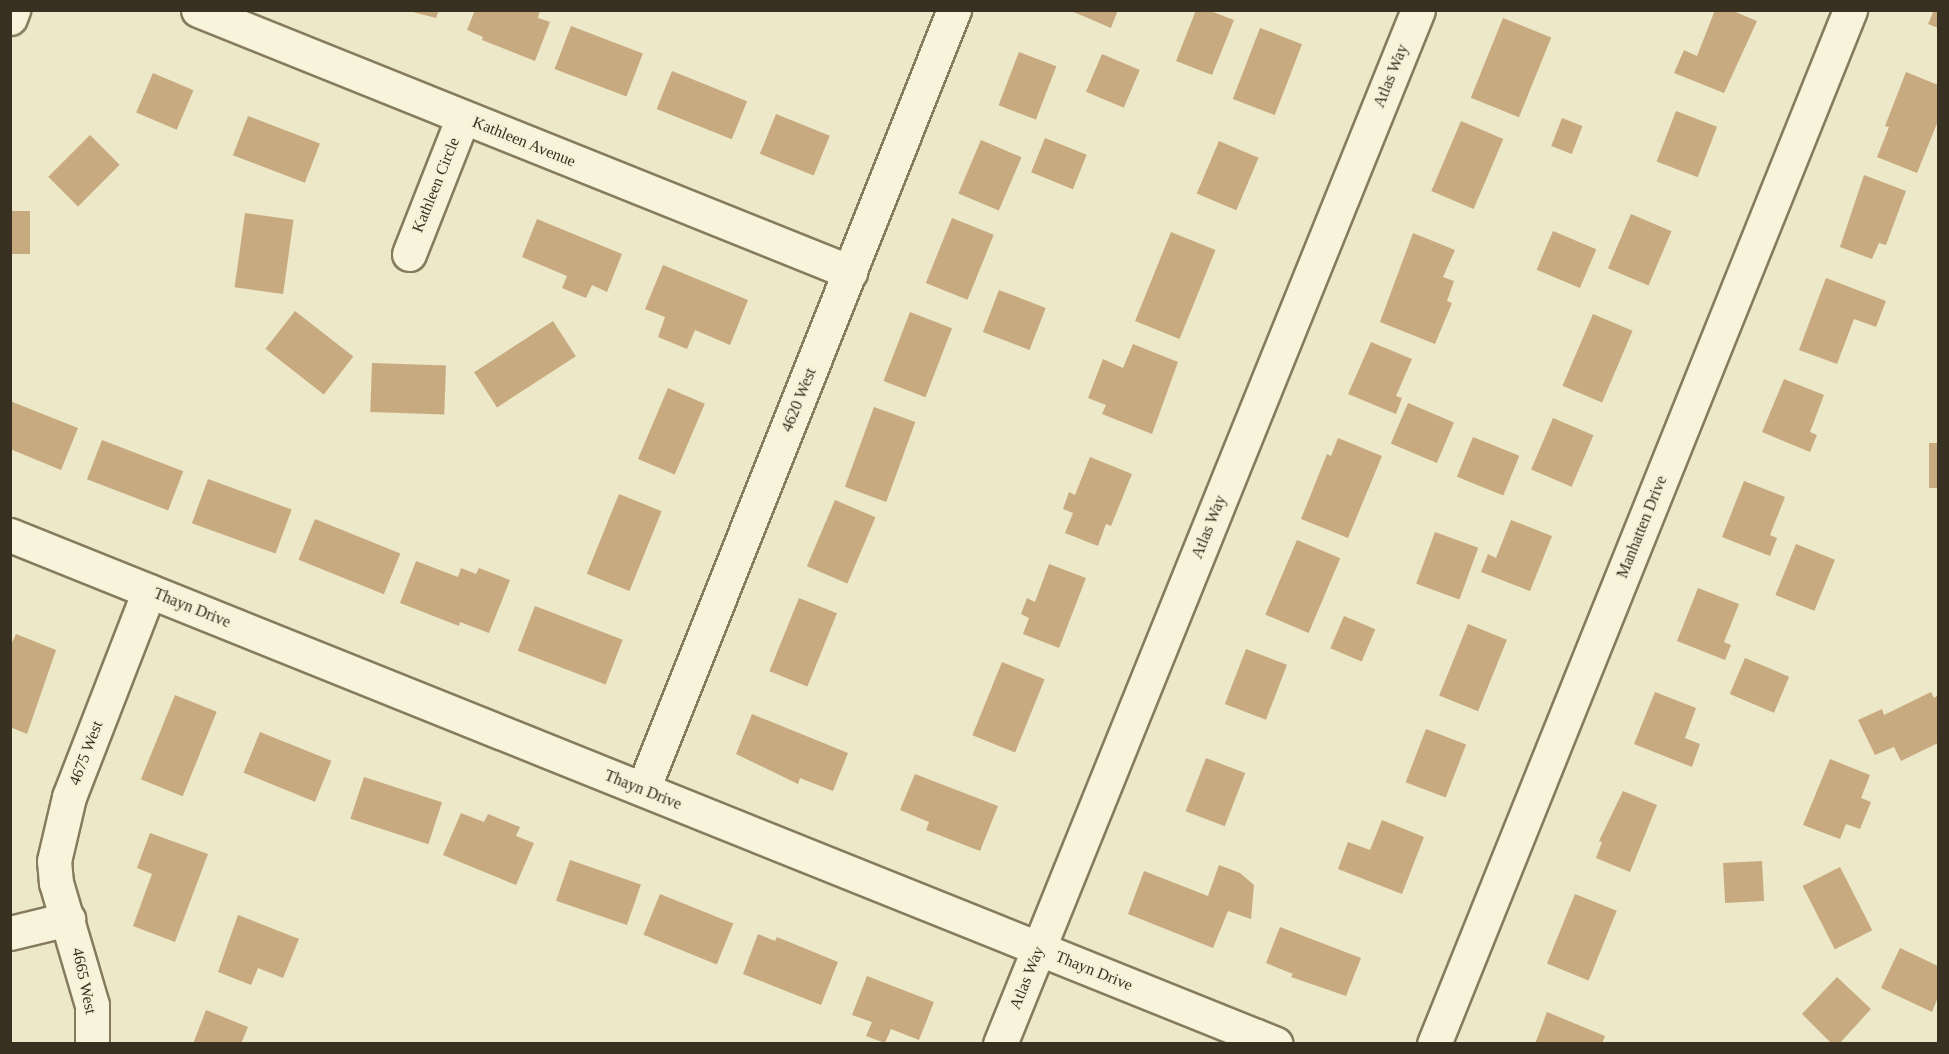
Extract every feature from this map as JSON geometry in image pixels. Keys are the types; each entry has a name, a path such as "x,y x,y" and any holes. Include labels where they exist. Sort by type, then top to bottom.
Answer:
{"street":[{"path":"10,18 14,10"},
{"name":"Kathleen Avenue","path":"198,10 850,272"},
{"name":"4620 West","path":"643,789 954,10"},
{"name":"Manhatten Drive","path":"1434,1044 1850,10"},
{"name":"Atlas Way","path":"1000,1044 1408,13"},
{"name":"Kathleen Circle","path":"409,254 463,117"},
{"name":"Thayn Drive","path":"10,535 1276,1044"},
{"name":"4675 West","path":"68,919 56,883 54,861 58,831 149,591"},
{"path":"10,933 68,919"},
{"name":"4665 West","path":"68,919 92,1005 92,1044"}],"building":[{"path":"439,10 436,18 409,11"},
{"path":"475,10 540,10 538,18 550,22 535,61 482,40 483,37 467,30"},
{"path":"1069,10 1118,10 1111,28"},
{"path":"1196,10 1208,10 1234,20 1212,75 1176,61"},
{"path":"1715,10 1731,10 1757,21 1724,93 1674,73 1684,50 1697,56"},
{"path":"1934,10 1938,10 1938,28 1928,24"},
{"path":"1503,18 1551,37 1519,117 1471,98"},
{"path":"571,26 643,54 626,97 555,69"},
{"path":"1260,28 1302,44 1275,115 1233,99"},
{"path":"1019,52 1056,66 1036,120 999,105"},
{"path":"1102,54 1140,70 1124,108 1086,92"},
{"path":"672,71 747,101 732,139 657,109"},
{"path":"1906,72 1938,85 1938,121 1917,173 1877,157 1889,127 1885,126"},
{"path":"153,73 194,90 177,130 136,113"},
{"path":"1676,111 1717,127 1698,177 1657,161"},
{"path":"776,114 830,136 814,176 760,154"},
{"path":"248,116 320,144 305,183 233,155"},
{"path":"1562,118 1583,126 1572,154 1551,146"},
{"path":"1461,121 1503,139 1474,209 1431,191"},
{"path":"90,135 120,165 78,206 48,177"},
{"path":"1045,138 1087,155 1073,189 1031,172"},
{"path":"981,140 1022,157 999,211 958,193"},
{"path":"1219,141 1259,158 1236,210 1197,193"},
{"path":"1864,175 1906,191 1886,245 1879,243 1872,259 1840,247"},
{"path":"10,211 30,211 30,254 10,254"},
{"path":"245,213 294,220 283,294 235,287"},
{"path":"1631,214 1672,231 1648,286 1608,268"},
{"path":"952,218 994,235 968,300 926,283"},
{"path":"537,219 622,254 607,292 592,285 586,298 562,288 567,276 522,257"},
{"path":"1553,231 1596,249 1580,288 1537,270"},
{"path":"1171,232 1216,250 1180,339 1135,321"},
{"path":"1413,233 1455,250 1443,277 1454,281 1447,301 1452,303 1435,344 1380,322"},
{"path":"663,265 748,300 730,345 695,330 687,349 658,337 665,317 645,309"},
{"path":"1826,278 1886,301 1876,327 1854,319 1837,364 1799,350"},
{"path":"999,290 1046,308 1030,350 983,332"},
{"path":"295,311 353,357 324,394 265,349"},
{"path":"910,312 952,328 925,397 883,381"},
{"path":"1593,314 1633,331 1602,403 1563,386"},
{"path":"553,321 576,356 497,407 474,372"},
{"path":"1371,342 1412,359 1396,396 1402,398 1396,414 1348,394"},
{"path":"1133,344 1178,362 1152,434 1102,414 1106,405 1088,398 1103,359 1123,368"},
{"path":"372,363 446,366 444,415 370,412"},
{"path":"1784,379 1824,395 1810,432 1817,435 1810,452 1762,432"},
{"path":"668,388 705,404 675,475 638,459"},
{"path":"10,401 78,428 61,470 10,449"},
{"path":"1408,403 1454,423 1437,463 1391,444"},
{"path":"874,407 915,422 886,502 845,487"},
{"path":"1553,418 1594,435 1572,487 1531,470"},
{"path":"1473,437 1519,456 1503,496 1457,477"},
{"path":"1338,438 1382,456 1348,538 1301,519 1327,454 1331,456"},
{"path":"102,440 183,471 168,510 87,479"},
{"path":"1929,443 1938,443 1938,488 1929,488"},
{"path":"1090,457 1132,474 1111,526 1106,524 1098,546 1065,533 1073,513 1063,509 1069,492 1075,495"},
{"path":"208,479 292,509 276,554 192,523"},
{"path":"1744,481 1785,497 1770,535 1777,538 1770,556 1722,537"},
{"path":"619,494 662,511 629,591 587,574"},
{"path":"835,500 876,517 847,583 807,566"},
{"path":"315,519 400,553 384,594 299,560"},
{"path":"1511,520 1552,536 1530,591 1481,572 1488,554 1496,558"},
{"path":"1435,532 1478,548 1459,599 1416,584"},
{"path":"1297,540 1340,558 1309,633 1265,615"},
{"path":"1796,544 1835,560 1814,611 1775,595"},
{"path":"416,561 458,577 461,568 476,574 479,568 510,580 489,633 460,622 459,626 400,603"},
{"path":"1049,564 1086,578 1059,648 1023,634 1029,618 1021,614 1027,598 1035,602"},
{"path":"1698,588 1739,604 1724,642 1731,645 1725,660 1677,641"},
{"path":"799,598 837,613 807,687 769,671"},
{"path":"535,606 623,640 606,684 518,651"},
{"path":"1344,616 1375,629 1362,662 1330,648"},
{"path":"1468,624 1507,640 1478,711 1439,695"},
{"path":"16,634 56,650 27,734 10,727 10,647"},
{"path":"1246,649 1287,665 1266,720 1225,704"},
{"path":"1745,658 1789,677 1774,713 1730,694"},
{"path":"1002,662 1045,679 1015,752 972,735"},
{"path":"1655,692 1696,708 1685,738 1700,744 1692,767 1634,744"},
{"path":"1931,692 1934,698 1938,695 1938,743 1901,761 1894,747 1875,755 1858,720 1882,709 1884,715"},
{"path":"175,695 217,712 183,796 141,779"},
{"path":"752,714 848,753 833,791 800,778 798,784 736,754"},
{"path":"1426,729 1466,744 1446,798 1406,782"},
{"path":"260,732 331,761 315,802 244,773"},
{"path":"1206,758 1245,773 1225,826 1186,811"},
{"path":"1830,759 1870,775 1861,798 1871,802 1860,829 1846,824 1840,839 1803,825"},
{"path":"915,774 998,806 980,851 926,830 929,822 900,810"},
{"path":"364,777 442,802 428,844 350,819"},
{"path":"1623,791 1657,805 1630,872 1596,858 1602,842 1599,841"},
{"path":"461,813 484,822 488,814 520,827 516,836 534,843 516,885 443,855"},
{"path":"1382,820 1424,837 1402,894 1338,869 1348,842 1370,850"},
{"path":"150,833 208,854 175,942 133,926 152,874 137,868"},
{"path":"570,860 641,884 627,925 556,901"},
{"path":"1762,861 1764,901 1725,903 1723,863"},
{"path":"1219,865 1240,873 1254,885 1251,919 1228,911 1213,948 1128,914 1144,871 1208,896"},
{"path":"1840,867 1872,930 1835,949 1803,886"},
{"path":"660,894 733,924 717,964 644,935"},
{"path":"1575,894 1617,911 1589,980 1547,964"},
{"path":"238,915 299,939 283,978 258,968 251,985 218,972"},
{"path":"1280,927 1361,958 1346,996 1291,977 1293,974 1266,963"},
{"path":"758,934 775,941 777,937 838,962 821,1005 743,974"},
{"path":"1900,948 1938,966 1938,997 1932,1012 1881,988"},
{"path":"867,976 934,1002 919,1040 891,1029 885,1043 866,1036 872,1022 852,1015"},
{"path":"1837,977 1871,1009 1839,1044 1832,1044 1802,1014"},
{"path":"206,1010 248,1027 241,1044 193,1044"},
{"path":"1547,1012 1605,1036 1602,1044 1535,1044"}]}
